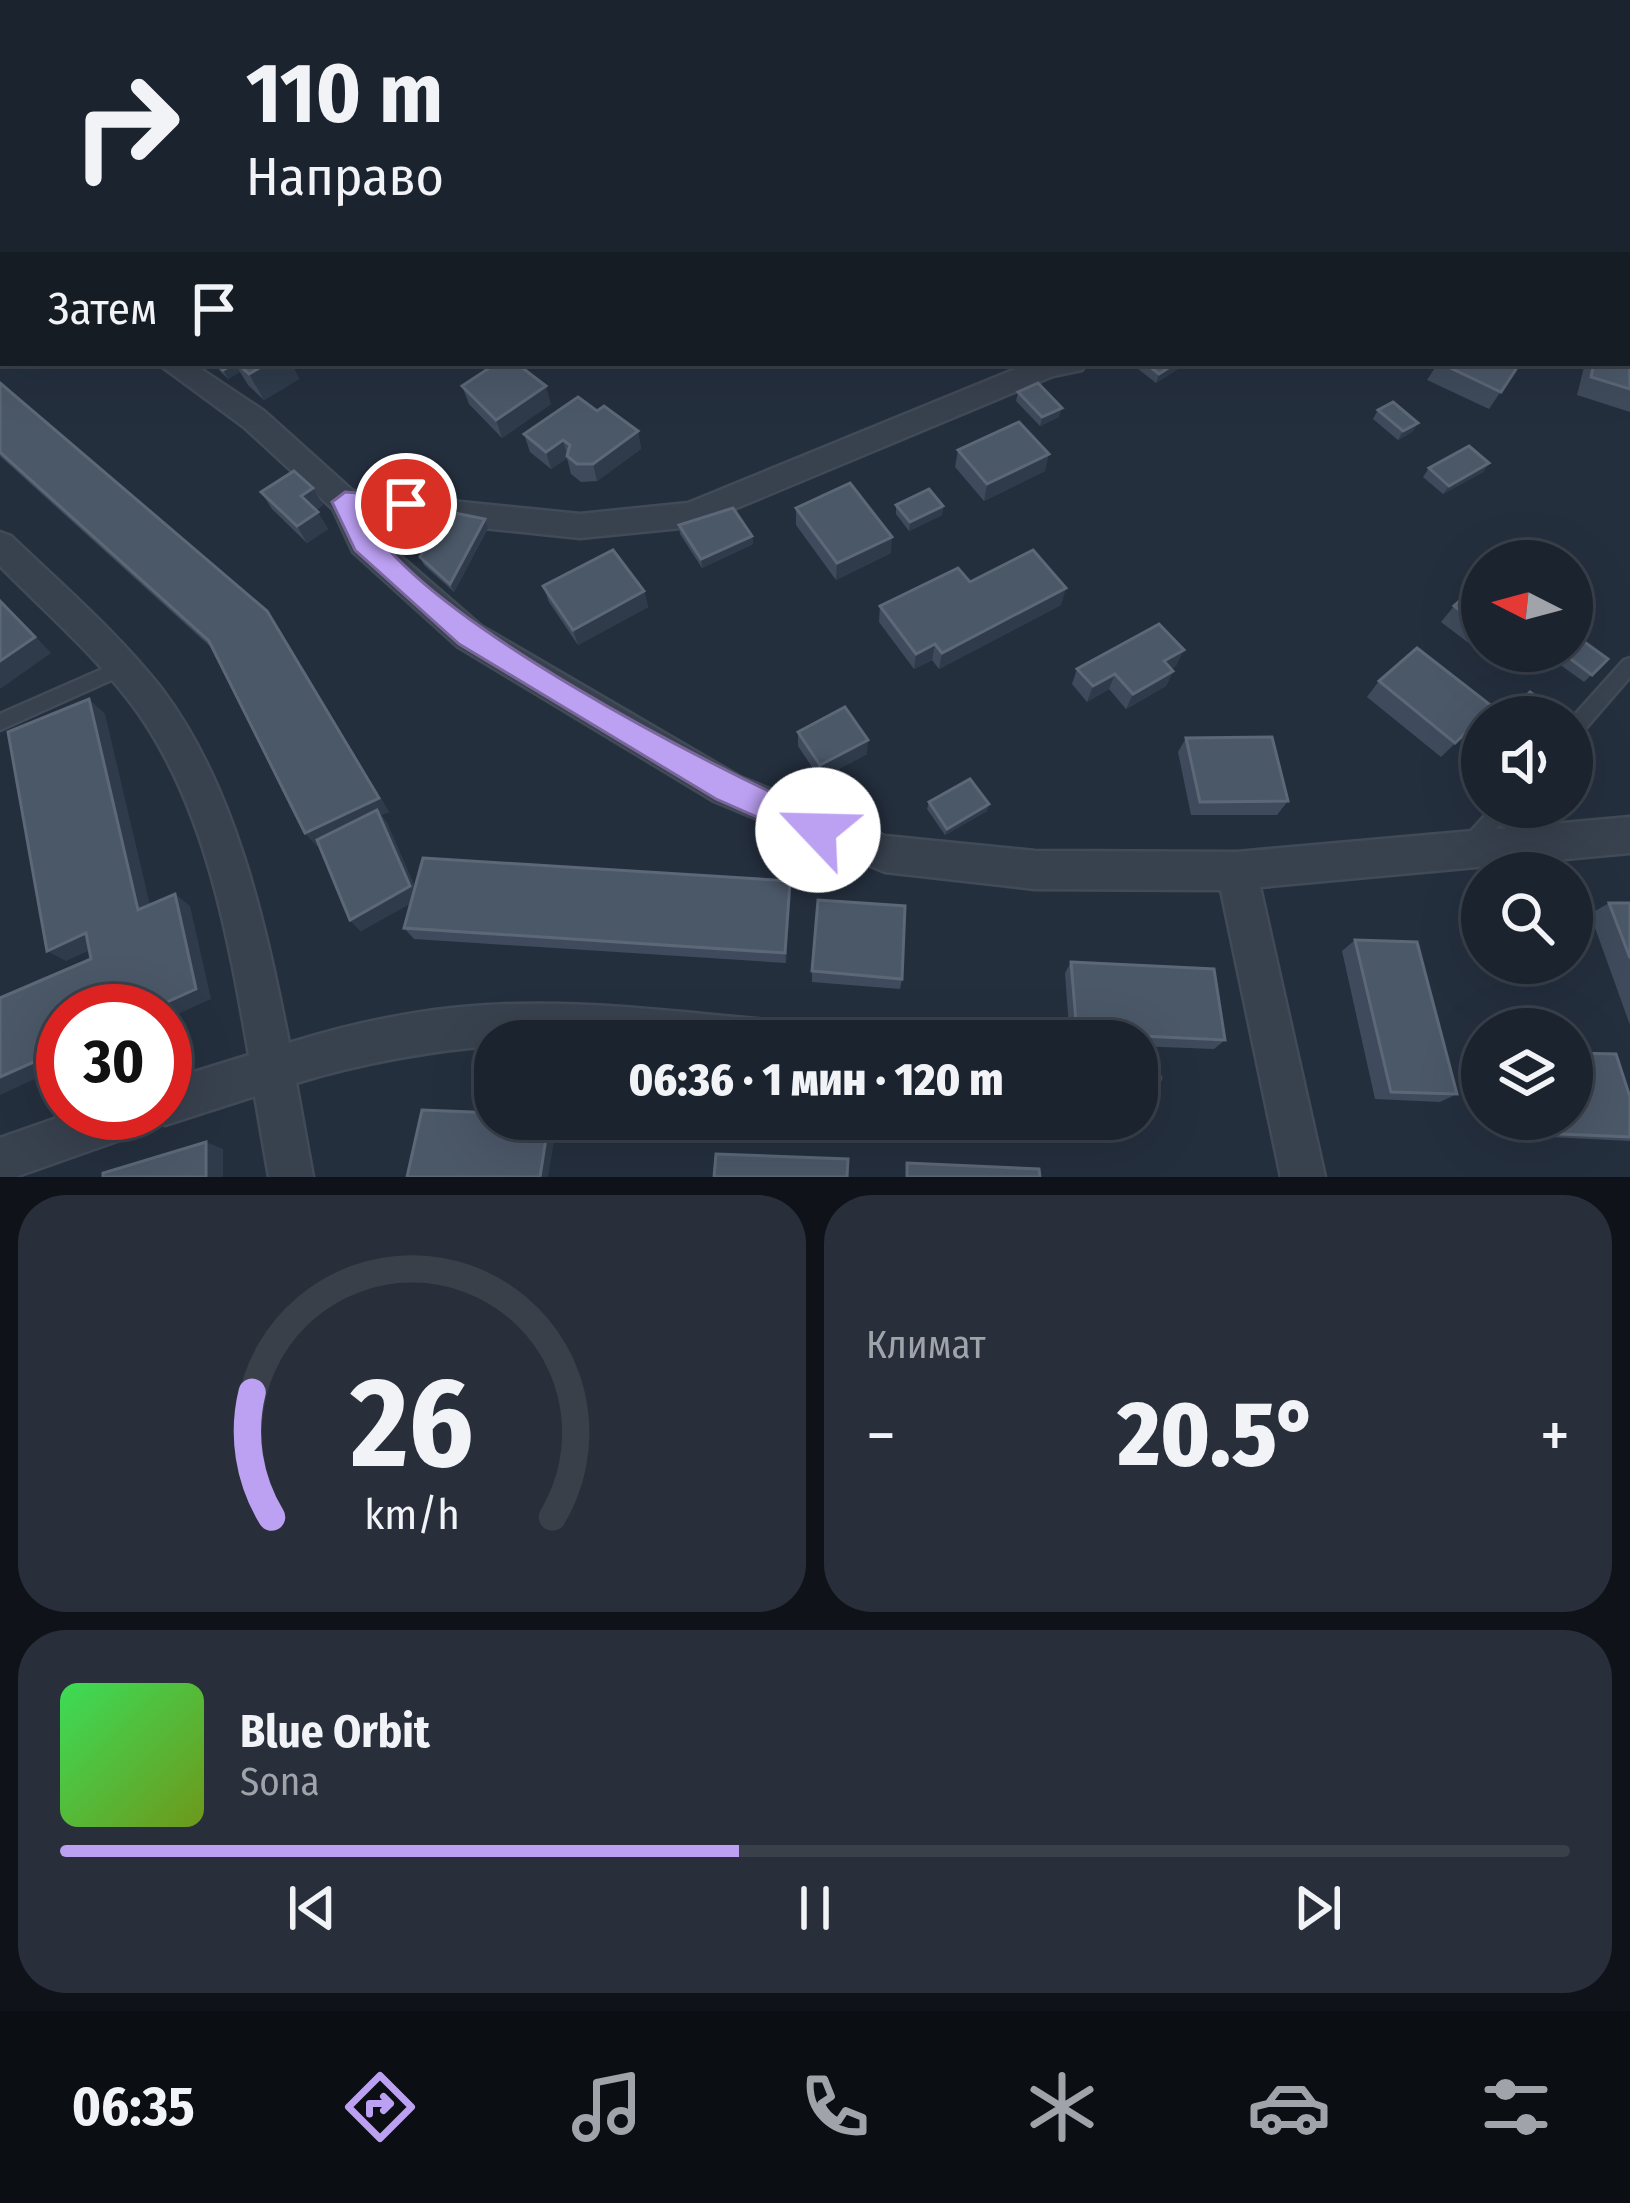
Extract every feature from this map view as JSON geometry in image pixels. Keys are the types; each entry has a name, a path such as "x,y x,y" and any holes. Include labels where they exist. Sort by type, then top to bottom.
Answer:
{"street":[{"path":"175,366 254,419 345,502 364,543 469,636 727,789 886,854 1014,868 1238,871 1630,835"},
{"path":"345,502 580,526 691,515 1058,366"},
{"path":"0,545 123,668 184,758 230,887 273,1070 291,1177"},
{"path":"1238,871 1303,1177"},
{"path":"192,1094 338,1048 437,1027 474,1026"},
{"path":"0,1160 57,1140"}],"lane":[{"path":"1593,707 1630,665"},
{"path":"0,722 123,668"},
{"path":"1467,850 1486,828"}],"building":[{"path":"240,366 263,366 249,374"},
{"path":"492,366 520,366 546,386 496,420 462,386"},
{"path":"1149,366 1171,366 1159,374"},
{"path":"1446,366 1518,366 1501,392"},
{"path":"1593,366 1630,366 1630,389 1591,377"},
{"path":"0,383 267,611 379,798 305,833 209,641 0,452"},
{"path":"1038,383 1062,408 1042,417 1018,392"},
{"path":"578,397 597,411 604,406 638,431 593,464 577,464 567,456 570,445 563,440 546,452 524,434"},
{"path":"1393,402 1418,423 1403,431 1378,410"},
{"path":"1019,422 1049,454 987,484 958,450"},
{"path":"1469,446 1489,463 1449,486 1429,468"},
{"path":"294,471 313,488 301,496 318,512 297,526 261,492"},
{"path":"850,483 892,537 837,563 796,508"},
{"path":"929,489 943,506 910,522 896,505"},
{"path":"733,508 752,536 701,559 679,525"},
{"path":"445,511 485,519 450,584 420,557"},
{"path":"613,550 644,591 573,630 543,586"},
{"path":"1033,550 1066,588 942,653 935,644 916,654 880,606 958,568 970,582"},
{"path":"0,601 35,637 0,661"},
{"path":"1159,624 1184,650 1164,661 1173,671 1133,694 1115,674 1093,686 1077,669"},
{"path":"1417,648 1479,696 1461,696 1461,737 1455,743 1379,681"},
{"path":"1593,648 1608,659 1592,675 1588,672 1593,672"},
{"path":"89,699 138,910 175,894 196,989 192,991 192,984 36,984 36,1061 0,1077 0,998 91,959 86,933 47,951 8,732"},
{"path":"845,707 868,740 820,765 798,732"},
{"path":"1272,737 1288,801 1200,802 1186,738"},
{"path":"970,779 989,804 947,829 929,802"},
{"path":"377,810 410,886 350,920 317,840"},
{"path":"423,858 790,881 785,953 404,928"},
{"path":"818,900 905,906 902,979 812,971"},
{"path":"1609,903 1630,903 1630,958"},
{"path":"1355,940 1417,942 1457,1094 1391,1092"},
{"path":"1071,962 1214,969 1225,1040 1158,1037 1158,1020 1076,1020"},
{"path":"1593,1053 1616,1054 1630,1097 1630,1137 1593,1135"},
{"path":"422,1110 474,1112 474,1140 546,1140 540,1177 407,1177"},
{"path":"206,1142 206,1177 103,1177 103,1173"},
{"path":"716,1154 848,1159 847,1177 714,1177"},
{"path":"907,1163 1039,1169 1040,1177 907,1177"}],"route":[{"path":"406,504 345,502 364,543 469,636 727,789 818,830"}]}
